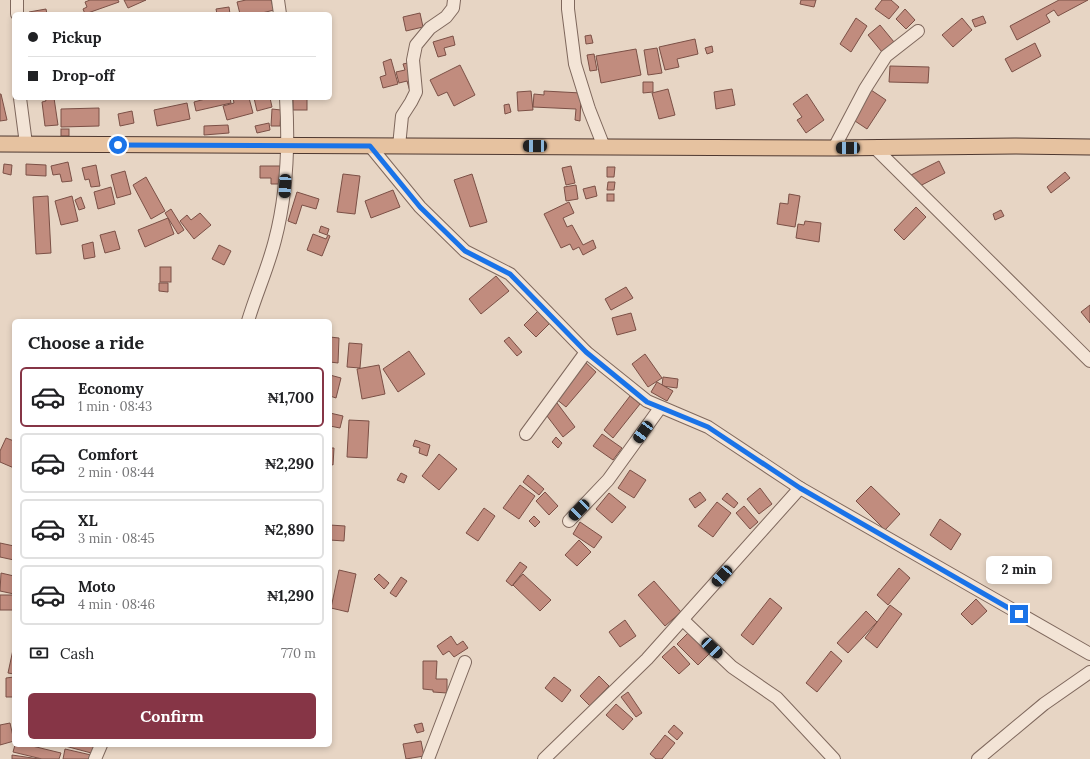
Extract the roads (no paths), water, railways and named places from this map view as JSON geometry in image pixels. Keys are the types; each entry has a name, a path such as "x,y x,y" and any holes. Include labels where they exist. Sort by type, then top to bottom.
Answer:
{"main road":[{"path":"0,144 834,148 1015,146 1090,147"}],"street":[{"path":"17,0 17,12"},
{"path":"278,0 280,12"},
{"path":"399,146 402,116 416,92 413,60 416,44 430,28 446,17 453,8 454,0"},
{"path":"568,0 575,64 589,109 604,147"},
{"path":"834,148 865,89 886,56 918,31"},
{"path":"20,100 26,144"},
{"path":"249,319 275,241 284,200 287,146 286,100"},
{"path":"370,146 420,207 465,251 510,274 586,352 647,402 708,427 800,488 1090,654"},
{"path":"874,147 1090,361"},
{"path":"526,434 586,352"},
{"path":"569,521 608,480 660,408"},
{"path":"544,759 648,659 800,488"},
{"path":"682,620 732,668 776,698 834,759"},
{"path":"428,759 465,662"},
{"path":"978,759 1044,704 1090,672"},
{"path":"95,759 99,747"}]}
